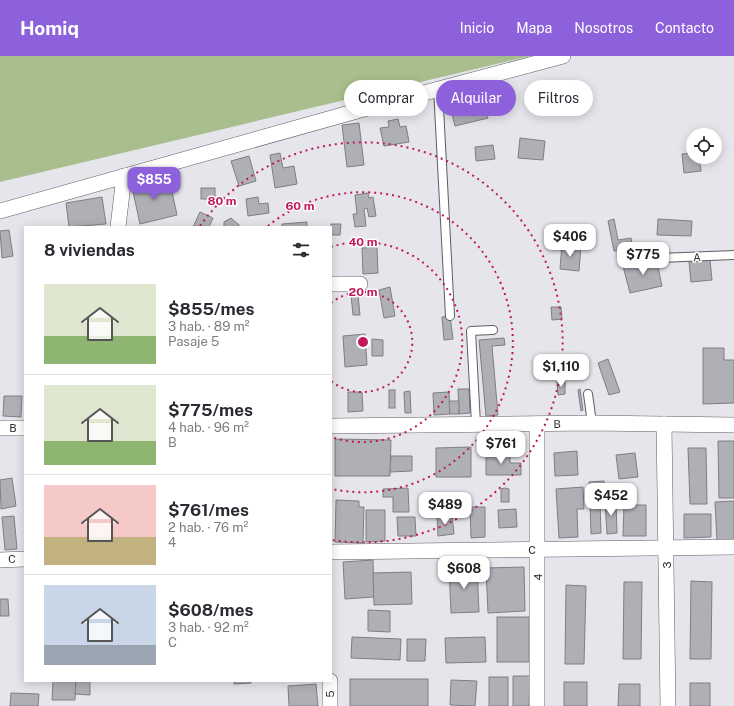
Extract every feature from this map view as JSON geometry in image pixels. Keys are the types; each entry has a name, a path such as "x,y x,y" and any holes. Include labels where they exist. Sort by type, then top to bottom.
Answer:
{"street":[{"path":"469,80 563,56"},
{"path":"0,211 436,89"},
{"path":"118,226 124,176"},
{"path":"332,284 360,284"},
{"name":"B","path":"332,426 592,423 734,425"},
{"name":"4","path":"537,424 539,550 537,706"},
{"name":"3","path":"664,424 667,548 668,706"},
{"name":"B","path":"0,428 24,428"},
{"name":"C","path":"332,552 734,547"},
{"name":"C","path":"0,560 24,559"},
{"name":"5","path":"330,682 330,706"}],"lane":[{"path":"439,116 450,316"},
{"name":"A","path":"659,258 734,255"},
{"path":"476,424 471,331 493,330"},
{"path":"588,394 592,423"}],"green space":[{"path":"0,56 530,56 428,80 344,80 344,100 0,182"}],"building":[{"path":"452,116 488,116 488,118 455,126"},
{"path":"398,119 400,127 406,126 409,142 384,146 380,128 389,127 388,121"},
{"path":"359,123 364,165 347,167 342,125"},
{"path":"520,138 545,141 543,160 518,158"},
{"path":"493,145 495,159 476,161 475,147"},
{"path":"280,153 283,168 294,166 297,184 275,188 270,155"},
{"path":"682,154 686,154 686,164 700,164 701,171 684,173"},
{"path":"249,156 256,181 239,186 231,161"},
{"path":"169,178 177,215 140,224 132,187"},
{"path":"201,188 215,188 215,199 201,199"},
{"path":"368,193 369,198 373,197 376,216 369,217 367,208 364,209 366,226 355,227 353,214 357,214 355,195"},
{"path":"102,197 106,224 69,226 66,203"},
{"path":"258,197 259,204 268,203 269,213 248,216 246,199"},
{"path":"200,212 213,218 209,226 193,226"},
{"path":"231,218 239,226 224,226 224,222"},
{"path":"614,219 618,240 631,238 633,248 614,251 608,221"},
{"path":"658,219 692,221 691,236 657,235"},
{"path":"307,222 307,226 282,226 282,224"},
{"path":"331,224 341,224 340,235 332,235"},
{"path":"9,230 13,256 2,258 0,231"},
{"path":"562,244 581,246 579,271 560,269"},
{"path":"377,247 378,273 363,274 362,248"},
{"path":"656,258 662,286 630,293 623,266"},
{"path":"710,260 712,280 691,282 689,262"},
{"path":"390,287 395,316 384,318 379,290"},
{"path":"351,295 358,295 360,315 353,315"},
{"path":"551,307 561,307 562,319 552,320"},
{"path":"450,316 453,339 444,340 442,317"},
{"path":"365,334 367,365 345,367 343,336"},
{"path":"504,338 505,345 492,346 498,415 486,416 479,340"},
{"path":"372,339 383,340 383,356 372,356"},
{"path":"703,348 724,348 724,360 734,360 734,403 703,404"},
{"path":"608,359 620,392 609,395 598,363"},
{"path":"557,381 565,381 565,394 558,395"},
{"path":"458,389 469,389 470,413 459,414"},
{"path":"580,389 583,410 581,411 578,390"},
{"path":"389,390 395,390 395,408 389,408"},
{"path":"410,391 411,413 405,413 404,392"},
{"path":"348,392 362,392 363,411 348,412"},
{"path":"449,392 450,414 434,415 433,393"},
{"path":"4,396 22,396 21,417 3,416"},
{"path":"449,401 459,401 459,414 450,414"},
{"path":"335,439 391,440 390,476 335,476"},
{"path":"718,441 734,441 734,498 719,498"},
{"path":"471,447 471,477 436,477 436,448"},
{"path":"688,448 706,448 707,504 690,504"},
{"path":"577,451 578,475 555,476 554,453"},
{"path":"486,452 510,452 510,463 521,463 521,475 486,475"},
{"path":"635,453 638,477 619,479 616,455"},
{"path":"391,456 412,456 412,471 390,472"},
{"path":"12,478 16,506 1,509 0,480"},
{"path":"604,481 604,496 590,497 589,482"},
{"path":"583,487 584,509 577,509 578,537 559,538 556,489"},
{"path":"408,488 409,512 393,512 393,497 383,497 383,489"},
{"path":"501,489 509,489 509,502 501,502"},
{"path":"336,500 359,501 359,507 364,507 363,543 335,542"},
{"path":"616,501 617,533 607,534 605,502"},
{"path":"734,501 734,541 717,542 715,502"},
{"path":"600,502 601,533 591,534 590,503"},
{"path":"624,505 646,505 646,536 623,536"},
{"path":"470,507 485,507 485,537 471,538"},
{"path":"516,509 517,527 499,528 498,510"},
{"path":"366,510 385,510 385,541 366,542"},
{"path":"684,514 711,514 711,537 684,538"},
{"path":"452,515 454,534 438,536 437,517"},
{"path":"14,516 17,549 5,550 2,517"},
{"path":"397,517 415,517 416,536 398,536"},
{"path":"373,560 374,597 345,599 343,562"},
{"path":"477,567 479,612 451,613 449,568"},
{"path":"524,567 525,611 488,613 486,568"},
{"path":"411,572 412,604 374,605 373,573"},
{"path":"691,581 712,582 711,659 690,659"},
{"path":"624,582 642,582 641,659 623,659"},
{"path":"566,585 586,586 584,664 565,664"},
{"path":"0,599 8,599 9,616 0,616"},
{"path":"368,610 390,611 390,632 368,631"},
{"path":"497,617 529,617 529,662 497,662"},
{"path":"352,637 401,639 400,660 351,658"},
{"path":"485,637 486,662 446,663 445,638"},
{"path":"407,639 426,639 425,661 407,661"},
{"path":"513,676 530,676 529,706 513,706"},
{"path":"489,677 508,677 508,706 489,706"},
{"path":"350,679 428,679 428,706 350,706"},
{"path":"451,680 477,681 475,706 450,705"},
{"path":"53,682 76,682 75,700 52,700"},
{"path":"76,682 90,682 90,695 75,694"},
{"path":"234,682 251,682 251,683 234,684"},
{"path":"564,682 587,682 587,706 564,706"},
{"path":"690,683 710,683 710,706 690,706"},
{"path":"316,684 318,706 289,706 288,686"},
{"path":"619,684 640,684 640,706 618,706"},
{"path":"11,693 39,694 38,706 10,706"}]}
